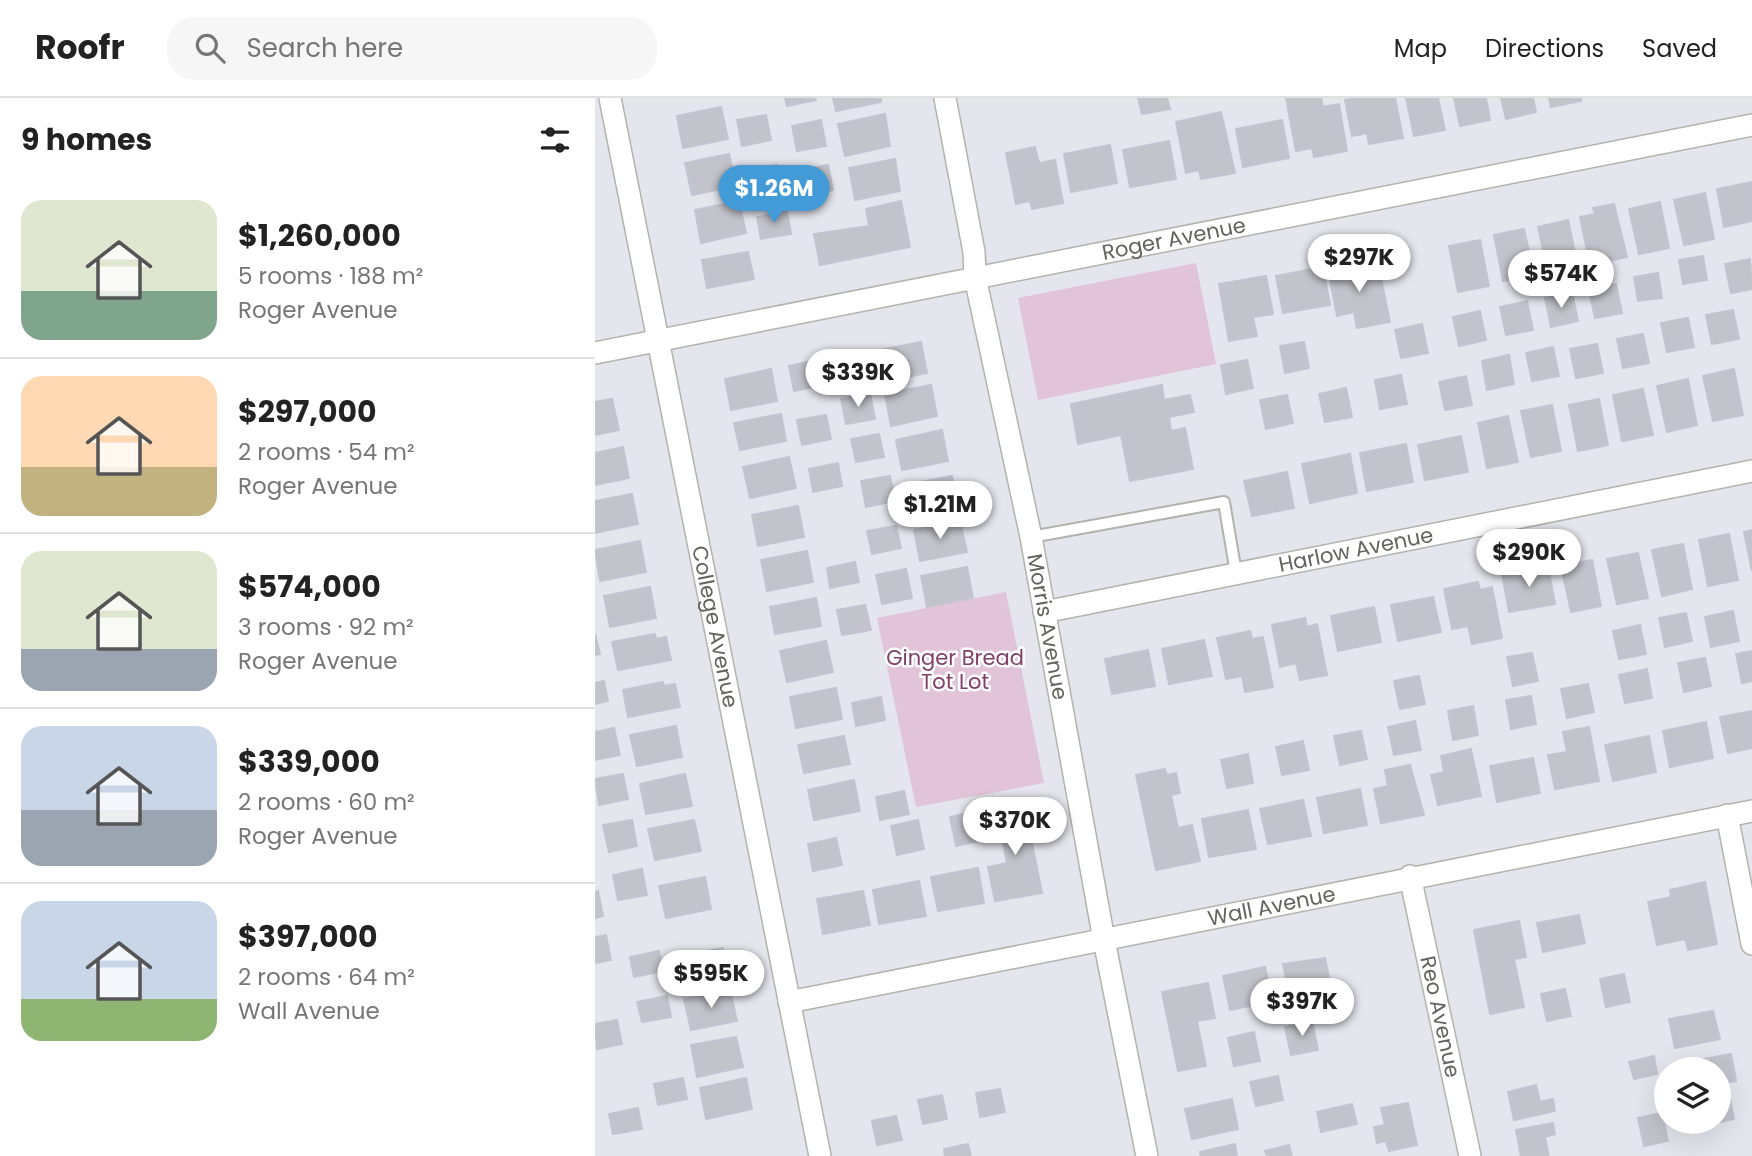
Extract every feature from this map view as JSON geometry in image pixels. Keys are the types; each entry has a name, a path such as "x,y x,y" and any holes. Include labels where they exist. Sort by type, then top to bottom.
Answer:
{"street":[{"name":"College Avenue","path":"610,98 820,1156"},
{"name":"Morris Avenue","path":"945,98 974,252 975,277 1031,537 1104,940 1147,1156"},
{"name":"Roger Avenue","path":"595,354 1752,125"},
{"name":"Harlow Avenue","path":"1044,612 1752,471"},
{"name":"Wall Avenue","path":"789,1002 1410,876 1752,811"},
{"path":"1727,816 1752,944"},
{"name":"Reo Avenue","path":"1410,876 1470,1156"}],"lane":[{"path":"1031,537 1224,502 1236,573"}],"green space":[{"path":"1196,263 1216,364 1038,400 1018,298"},
{"name":"Ginger Bread Tot Lot","path":"1006,592 1044,783 916,807 877,618"}],"building":[{"path":"785,98 815,98 816,100 787,106"},
{"path":"833,98 881,98 881,102 836,111"},
{"path":"1138,98 1167,98 1170,109 1142,114"},
{"path":"1286,98 1321,98 1323,107 1339,104 1347,151 1314,157 1312,148 1296,151"},
{"path":"1395,98 1403,138 1369,144 1367,133 1352,136 1345,100"},
{"path":"1406,98 1438,98 1445,130 1414,136"},
{"path":"1454,98 1486,98 1490,120 1460,126"},
{"path":"1501,98 1533,98 1536,112 1506,119"},
{"path":"1549,98 1581,98 1581,101 1551,107"},
{"path":"721,107 728,139 683,148 677,116"},
{"path":"1221,112 1235,173 1201,179 1199,170 1186,173 1176,122"},
{"path":"885,114 890,146 845,156 838,124"},
{"path":"766,115 771,140 742,146 737,120"},
{"path":"821,120 826,146 797,151 792,126"},
{"path":"1282,120 1289,158 1243,167 1236,129"},
{"path":"1169,141 1176,179 1130,187 1123,150"},
{"path":"1110,145 1117,183 1071,192 1064,154"},
{"path":"1035,147 1039,163 1055,160 1063,203 1032,209 1030,201 1016,204 1006,153"},
{"path":"729,154 736,186 692,195 685,163"},
{"path":"895,159 900,191 855,200 849,168"},
{"path":"777,165 782,187 751,193 747,170"},
{"path":"828,165 833,190 803,195 798,171"},
{"path":"1752,182 1752,221 1724,227 1717,189"},
{"path":"1705,193 1714,239 1684,245 1674,200"},
{"path":"739,201 746,233 701,243 695,210"},
{"path":"901,201 910,247 820,265 814,234 869,226 866,209"},
{"path":"1660,202 1669,248 1639,254 1629,209"},
{"path":"1614,204 1627,257 1590,265 1580,217 1595,214 1593,208"},
{"path":"787,211 791,234 761,239 757,217"},
{"path":"1568,220 1578,266 1548,272 1538,227"},
{"path":"1524,229 1534,275 1503,281 1494,235"},
{"path":"1480,240 1489,286 1458,292 1449,246"},
{"path":"748,252 754,279 707,288 702,260"},
{"path":"1703,256 1707,280 1683,284 1679,260"},
{"path":"1750,259 1752,289 1731,293 1725,264"},
{"path":"1362,262 1364,272 1379,269 1390,322 1357,328 1354,312 1337,316 1328,269"},
{"path":"1323,267 1330,305 1283,313 1276,276"},
{"path":"1658,273 1662,298 1638,301 1634,277"},
{"path":"1266,276 1273,314 1253,317 1257,336 1229,341 1219,284"},
{"path":"1616,284 1622,313 1595,318 1589,290"},
{"path":"1572,293 1578,321 1551,327 1545,298"},
{"path":"1527,301 1533,330 1506,335 1500,307"},
{"path":"1733,310 1739,339 1712,344 1706,315"},
{"path":"1480,311 1486,340 1459,346 1453,317"},
{"path":"1688,318 1694,347 1667,352 1661,323"},
{"path":"1422,324 1428,353 1401,358 1395,330"},
{"path":"1643,334 1649,363 1623,368 1617,339"},
{"path":"921,342 927,373 881,382 875,351"},
{"path":"1304,342 1309,368 1285,373 1280,346"},
{"path":"1597,344 1603,373 1576,378 1570,349"},
{"path":"1553,347 1559,376 1532,381 1526,353"},
{"path":"864,352 869,378 840,383 835,358"},
{"path":"1509,355 1514,384 1487,390 1482,361"},
{"path":"817,360 823,385 794,391 789,366"},
{"path":"1247,360 1253,388 1226,394 1221,365"},
{"path":"771,369 777,401 731,410 725,379"},
{"path":"1734,369 1743,415 1713,421 1703,376"},
{"path":"1401,375 1407,404 1380,409 1375,380"},
{"path":"1466,376 1472,405 1445,410 1439,382"},
{"path":"1688,379 1697,425 1667,432 1657,386"},
{"path":"931,385 937,416 891,426 885,394"},
{"path":"1162,385 1164,400 1190,395 1194,412 1169,417 1171,431 1185,428 1193,469 1130,481 1121,435 1078,444 1071,404"},
{"path":"1346,388 1352,417 1325,422 1319,394"},
{"path":"1643,389 1653,435 1622,441 1613,395"},
{"path":"870,394 875,419 846,424 841,399"},
{"path":"1287,395 1293,423 1266,429 1260,400"},
{"path":"612,399 619,430 595,435 595,402"},
{"path":"1599,399 1608,445 1578,451 1569,405"},
{"path":"1552,405 1561,451 1531,457 1521,411"},
{"path":"781,414 786,441 740,450 734,423"},
{"path":"826,415 831,439 802,445 797,420"},
{"path":"1508,416 1518,462 1487,468 1478,423"},
{"path":"942,430 948,461 902,470 896,440"},
{"path":"879,434 884,457 856,462 851,439"},
{"path":"1461,436 1468,472 1425,480 1418,445"},
{"path":"1406,444 1413,482 1367,491 1360,453"},
{"path":"623,447 629,478 595,485 595,453"},
{"path":"1350,454 1357,493 1310,503 1302,464"},
{"path":"789,457 796,488 750,498 743,467"},
{"path":"838,463 842,486 813,492 809,469"},
{"path":"1287,472 1294,508 1252,516 1244,481"},
{"path":"890,476 895,501 866,507 861,481"},
{"path":"952,476 958,507 911,516 905,485"},
{"path":"632,494 638,524 595,533 595,501"},
{"path":"798,506 804,537 758,546 752,515"},
{"path":"960,521 967,552 920,561 914,530"},
{"path":"896,526 901,548 872,554 867,531"},
{"path":"1752,530 1752,571 1744,532"},
{"path":"1729,534 1738,580 1708,586 1699,540"},
{"path":"640,541 646,572 600,581 595,550"},
{"path":"1683,544 1692,589 1662,596 1652,550"},
{"path":"807,551 813,582 767,591 761,560"},
{"path":"1638,553 1648,598 1617,604 1607,559"},
{"path":"1592,560 1601,606 1571,612 1561,566"},
{"path":"855,562 859,582 830,588 827,568"},
{"path":"1548,566 1555,604 1509,612 1502,574"},
{"path":"967,567 973,598 927,607 921,576"},
{"path":"906,569 912,598 882,604 876,575"},
{"path":"1478,582 1480,590 1492,587 1502,638 1472,644 1468,626 1452,629 1444,589"},
{"path":"650,587 656,618 610,627 604,596"},
{"path":"1433,597 1441,632 1398,641 1391,605"},
{"path":"816,598 821,626 775,634 770,607"},
{"path":"865,605 871,630 842,635 837,610"},
{"path":"1374,607 1381,642 1338,651 1331,616"},
{"path":"1733,611 1739,641 1711,647 1705,617"},
{"path":"1686,613 1692,641 1665,647 1659,618"},
{"path":"1305,618 1307,627 1317,624 1327,675 1300,680 1296,663 1280,667 1272,625"},
{"path":"1640,625 1646,654 1619,659 1613,631"},
{"path":"1250,631 1252,639 1263,637 1273,687 1245,692 1242,676 1226,679 1217,638"},
{"path":"595,634 600,654 595,655"},
{"path":"655,634 656,639 666,637 671,660 618,670 612,642"},
{"path":"1204,640 1212,676 1169,684 1162,649"},
{"path":"826,641 833,672 787,682 780,651"},
{"path":"1148,650 1155,686 1112,694 1105,659"},
{"path":"1752,651 1752,681 1742,683 1736,654"},
{"path":"1532,653 1538,681 1513,686 1507,657"},
{"path":"1705,658 1711,686 1684,692 1678,663"},
{"path":"1647,669 1652,698 1625,703 1619,675"},
{"path":"1419,676 1425,704 1400,709 1394,681"},
{"path":"604,681 608,701 595,704 595,683"},
{"path":"663,682 664,686 675,684 680,707 628,717 623,690"},
{"path":"1588,684 1594,712 1567,718 1561,689"},
{"path":"836,688 842,719 796,728 790,697"},
{"path":"1531,696 1536,724 1511,729 1506,700"},
{"path":"881,697 885,720 856,726 852,703"},
{"path":"1473,706 1478,735 1453,740 1448,711"},
{"path":"1752,711 1752,748 1728,753 1720,717"},
{"path":"1415,721 1421,750 1394,755 1388,727"},
{"path":"1706,722 1713,758 1670,767 1663,731"},
{"path":"676,726 682,757 637,766 630,735"},
{"path":"1589,727 1599,781 1555,789 1548,755 1567,752 1563,732"},
{"path":"614,728 620,755 595,760 595,732"},
{"path":"1361,731 1367,759 1340,765 1334,736"},
{"path":"844,736 850,764 804,773 798,745"},
{"path":"1649,736 1656,772 1613,781 1605,745"},
{"path":"1303,741 1309,770 1282,775 1276,747"},
{"path":"1471,749 1481,796 1438,805 1431,775 1444,772 1441,756"},
{"path":"1248,754 1253,783 1227,788 1221,760"},
{"path":"1533,758 1540,793 1497,802 1490,766"},
{"path":"1410,765 1424,815 1381,823 1374,789 1388,786 1385,770"},
{"path":"1165,769 1167,775 1176,773 1180,793 1171,795 1178,828 1192,825 1200,861 1156,870 1136,775"},
{"path":"623,774 628,799 599,805 595,779"},
{"path":"685,774 692,806 646,814 640,784"},
{"path":"854,780 860,811 814,820 808,790"},
{"path":"1360,789 1367,825 1324,833 1317,798"},
{"path":"904,791 909,814 880,820 876,797"},
{"path":"1303,800 1311,836 1268,844 1260,809"},
{"path":"1024,803 1042,893 995,901 988,867 1007,863 996,809"},
{"path":"1248,810 1256,849 1209,857 1202,819"},
{"path":"977,811 983,840 956,846 950,817"},
{"path":"632,820 637,846 609,852 603,825"},
{"path":"694,820 701,851 655,860 648,829"},
{"path":"918,820 924,849 897,855 891,826"},
{"path":"836,838 842,865 813,871 808,844"},
{"path":"978,868 984,903 938,911 931,877"},
{"path":"642,869 647,895 618,900 613,875"},
{"path":"705,877 711,909 666,918 659,886"},
{"path":"919,881 926,916 879,924 873,890"},
{"path":"1705,882 1717,944 1688,950 1685,939 1657,945 1648,902 1671,897 1670,890"},
{"path":"598,891 603,916 595,918 595,892"},
{"path":"863,891 870,925 823,934 817,899"},
{"path":"1579,915 1585,943 1543,952 1537,923"},
{"path":"1519,921 1526,957 1514,959 1524,1007 1490,1014 1474,930"},
{"path":"606,935 611,960 595,963 595,937"},
{"path":"723,948 729,979 683,988 676,957"},
{"path":"659,951 663,971 634,977 630,957"},
{"path":"1325,958 1332,991 1311,996 1313,1008 1297,1012 1294,999 1290,999 1283,964"},
{"path":"1265,967 1273,1001 1230,1010 1223,976"},
{"path":"1624,974 1630,1002 1606,1007 1600,979"},
{"path":"1208,983 1215,1018 1197,1021 1206,1066 1178,1071 1162,992"},
{"path":"1565,989 1571,1016 1547,1021 1541,994"},
{"path":"730,990 737,1021 691,1030 684,999"},
{"path":"667,996 671,1017 642,1022 637,1002"},
{"path":"1713,1011 1720,1039 1675,1048 1669,1019"},
{"path":"617,1020 622,1044 597,1049 595,1024"},
{"path":"1312,1021 1318,1050 1291,1055 1285,1027"},
{"path":"1254,1032 1260,1061 1234,1066 1228,1038"},
{"path":"736,1037 743,1067 697,1077 691,1045"},
{"path":"1731,1054 1736,1081 1731,1082 1731,1057 1714,1057"},
{"path":"1654,1056 1654,1075 1634,1079 1629,1062"},
{"path":"1278,1076 1283,1100 1256,1106 1250,1082"},
{"path":"683,1078 687,1099 658,1105 654,1084"},
{"path":"746,1078 752,1109 706,1119 700,1088"},
{"path":"1536,1085 1540,1102 1553,1099 1555,1111 1514,1120 1508,1092"},
{"path":"1000,1089 1005,1112 980,1117 976,1093"},
{"path":"942,1095 947,1119 923,1124 918,1100"},
{"path":"1232,1099 1238,1129 1192,1139 1185,1109"},
{"path":"1408,1103 1417,1145 1389,1151 1386,1141 1377,1143 1374,1127 1385,1125 1381,1108"},
{"path":"1352,1104 1357,1124 1321,1132 1317,1112"},
{"path":"638,1108 642,1129 613,1134 609,1114"},
{"path":"1654,1115 1654,1134 1666,1134 1668,1141 1644,1146 1638,1118"},
{"path":"896,1116 902,1140 877,1145 872,1121"},
{"path":"1553,1123 1555,1134 1545,1137 1549,1156 1521,1156 1516,1130"},
{"path":"968,1144 971,1156 945,1156 944,1149"},
{"path":"1235,1144 1237,1156 1201,1156 1200,1152"},
{"path":"1289,1145 1292,1156 1267,1156 1265,1151"}]}
